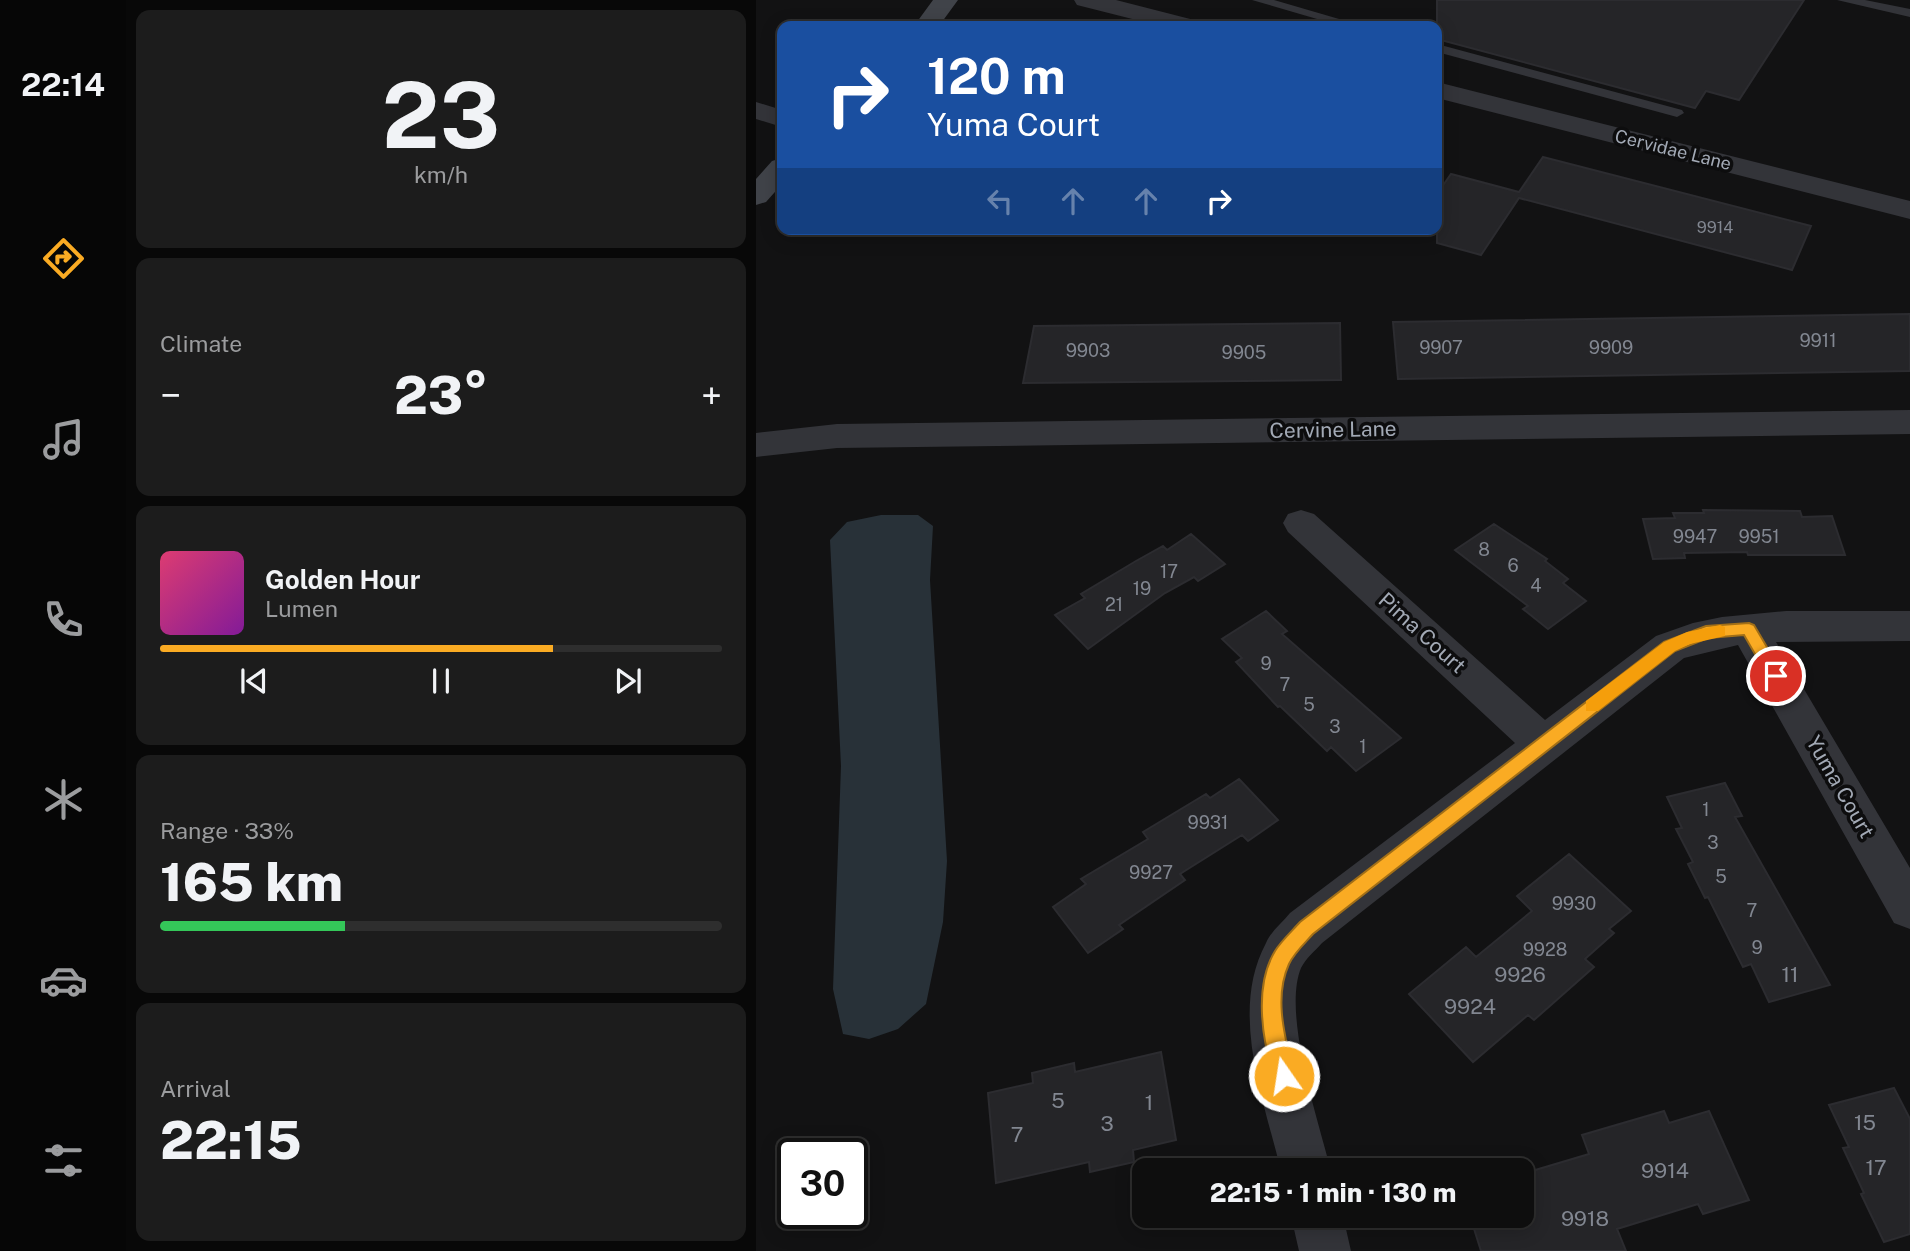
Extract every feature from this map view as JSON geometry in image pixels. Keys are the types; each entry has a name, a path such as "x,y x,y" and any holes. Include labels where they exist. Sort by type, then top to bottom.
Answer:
{"main road":[{"path":"930,21 946,0"},
{"path":"756,196 777,173"}],"street":[{"path":"1086,0 1169,21"},
{"name":"Cervidae Lane","path":"1442,91 1910,210"},
{"path":"756,110 777,117"},
{"name":"Cervine Lane","path":"756,445 837,436 1910,422"},
{"name":"Pima Court","path":"1301,523 1543,743"},
{"path":"1303,1158 1273,1028 1272,987 1282,957 1306,928 1670,647 1706,632 1910,626"},
{"name":"Yuma Court","path":"1749,629 1910,909"},
{"path":"1320,1228 1325,1251"}],"lane":[{"path":"1259,0 1337,21"},
{"path":"1844,0 1910,13"},
{"path":"1442,49 1677,113"}],"shaded area":[{"path":"881,515 918,515 933,526 930,580 947,861 943,922 926,1004 898,1029 869,1039 843,1034 833,989 841,766 830,540 847,522"}],"building":[{"path":"1437,0 1804,0 1739,100 1706,91 1695,108 1442,40 1442,21 1437,21"},
{"path":"1543,157 1811,226 1792,270 1519,198 1481,255 1437,243 1437,235 1442,235 1442,187 1451,174 1519,192"},
{"path":"1910,314 1910,371 1398,379 1393,322"},
{"path":"1340,323 1341,380 1023,383 1034,326"},
{"path":"1703,510 1800,511 1802,517 1832,516 1845,555 1684,553 1685,558 1653,559 1643,519 1675,518 1673,513 1704,513"},
{"path":"1494,524 1547,559 1545,561 1568,579 1563,583 1586,601 1548,629 1523,609 1528,606 1455,550"},
{"path":"1191,534 1225,564 1198,581 1194,577 1165,593 1088,649 1055,615 1085,598 1081,594 1136,561 1163,546 1167,550"},
{"path":"1266,611 1287,631 1282,634 1401,738 1356,771 1331,747 1327,751 1278,707 1236,662 1242,658 1222,639"},
{"path":"1239,779 1278,820 1248,841 1242,835 1180,874 1185,880 1119,925 1123,929 1088,953 1053,907 1086,884 1081,879 1148,839 1143,832 1206,794 1210,798"},
{"path":"1725,783 1742,816 1735,817 1830,985 1769,1002 1751,964 1743,967 1708,897 1705,898 1688,864 1693,862 1676,829 1682,828 1667,797"},
{"path":"1569,854 1631,911 1609,929 1614,933 1585,959 1594,967 1534,1020 1528,1015 1473,1062 1409,994 1466,947 1476,957 1532,911 1517,896"},
{"path":"1161,1052 1176,1140 1133,1150 1132,1162 1090,1172 1089,1162 996,1183 988,1093 1033,1083 1032,1073 1074,1063 1075,1072"},
{"path":"1894,1088 1910,1119 1910,1234 1884,1242 1861,1194 1864,1193 1843,1148 1849,1147 1829,1105"},
{"path":"1664,1111 1669,1123 1709,1111 1749,1200 1703,1214 1698,1204 1617,1229 1626,1251 1481,1251 1474,1228 1534,1228 1534,1170 1589,1154 1582,1135"}],"slow traffic":[{"path":"1592,706 1670,647 1687,638 1720,631"}],"route":[{"path":"1284,1076 1273,1028 1272,987 1282,957 1306,928 1670,647 1706,632 1749,629 1776,676"}]}
